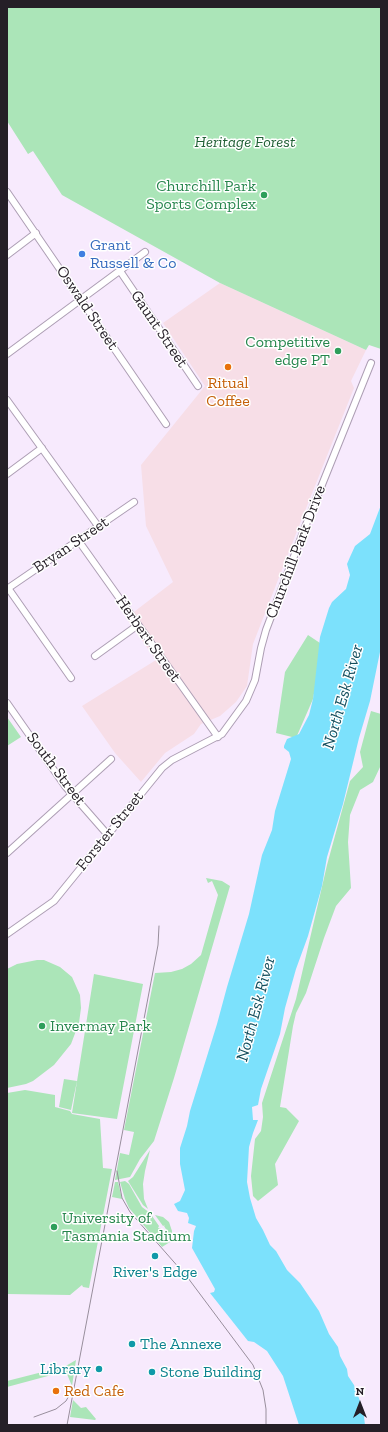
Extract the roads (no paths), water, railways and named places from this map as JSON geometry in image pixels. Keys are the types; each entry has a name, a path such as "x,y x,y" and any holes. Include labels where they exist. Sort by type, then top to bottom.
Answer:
{"street":[{"name":"Oswald Street","path":"7,192 166,424"},
{"path":"7,255 36,233"},
{"path":"7,354 145,252"},
{"name":"Gaunt Street","path":"120,271 198,386"},
{"name":"Churchill Park Drive","path":"218,737 228,728 253,688 258,672 261,648 266,630 307,522 371,363"},
{"path":"7,400 98,526"},
{"path":"7,474 42,448"},
{"name":"Bryan Street","path":"7,589 134,502"},
{"name":"Herbert Street","path":"78,540 218,737"},
{"path":"7,589 71,678"},
{"path":"96,656 138,625"},
{"name":"South Street","path":"7,703 72,794 107,834"},
{"name":"Forster Street","path":"7,934 54,901 162,768 180,756 218,737"},
{"path":"7,853 110,759"}],"water":[{"name":"North Esk River","path":"381,505 381,647 370,701 359,738 343,804 327,857 322,886 285,1008 280,1034 261,1089 258,1105 252,1107 253,1120 258,1120 249,1147 247,1182 256,1218 270,1245 276,1251 287,1270 300,1283 319,1311 329,1334 338,1347 340,1356 347,1369 348,1376 354,1385 363,1409 365,1425 299,1425 283,1376 267,1351 254,1342 248,1341 210,1293 214,1292 215,1289 192,1248 196,1226 188,1223 189,1218 187,1213 178,1211 174,1204 180,1201 185,1190 180,1164 180,1148 249,914 262,855 272,830 275,811 291,759 289,752 284,748 284,746 287,739 299,734 309,715 313,699 320,637 329,608 332,602 346,589 350,575 347,564 355,546 370,534"}],"tram line":[{"path":"67,1425 158,945 159,926"},
{"path":"117,1171 122,1198 130,1212 188,1278 253,1365 263,1390 266,1409 266,1425"},
{"path":"34,1417 56,1409 66,1401 70,1394"}],"place":[{"name":"Churchill Park Sports Complex","path":"264,195"},
{"name":"Grant Russell & Co","path":"82,254"},
{"name":"Competitive edge PT","path":"338,351"},
{"name":"Ritual Coffee","path":"228,367"},
{"name":"Invermay Park","path":"42,1026"},
{"name":"University of Tasmania Stadium","path":"54,1227"},
{"name":"River's Edge","path":"155,1256"},
{"name":"The Annexe","path":"132,1344"},
{"name":"Library","path":"99,1369"},
{"name":"Stone Building","path":"152,1372"},
{"name":"Red Cafe","path":"56,1391"}],"park label":[{"name":"Heritage Forest","path":"245,142"}]}
